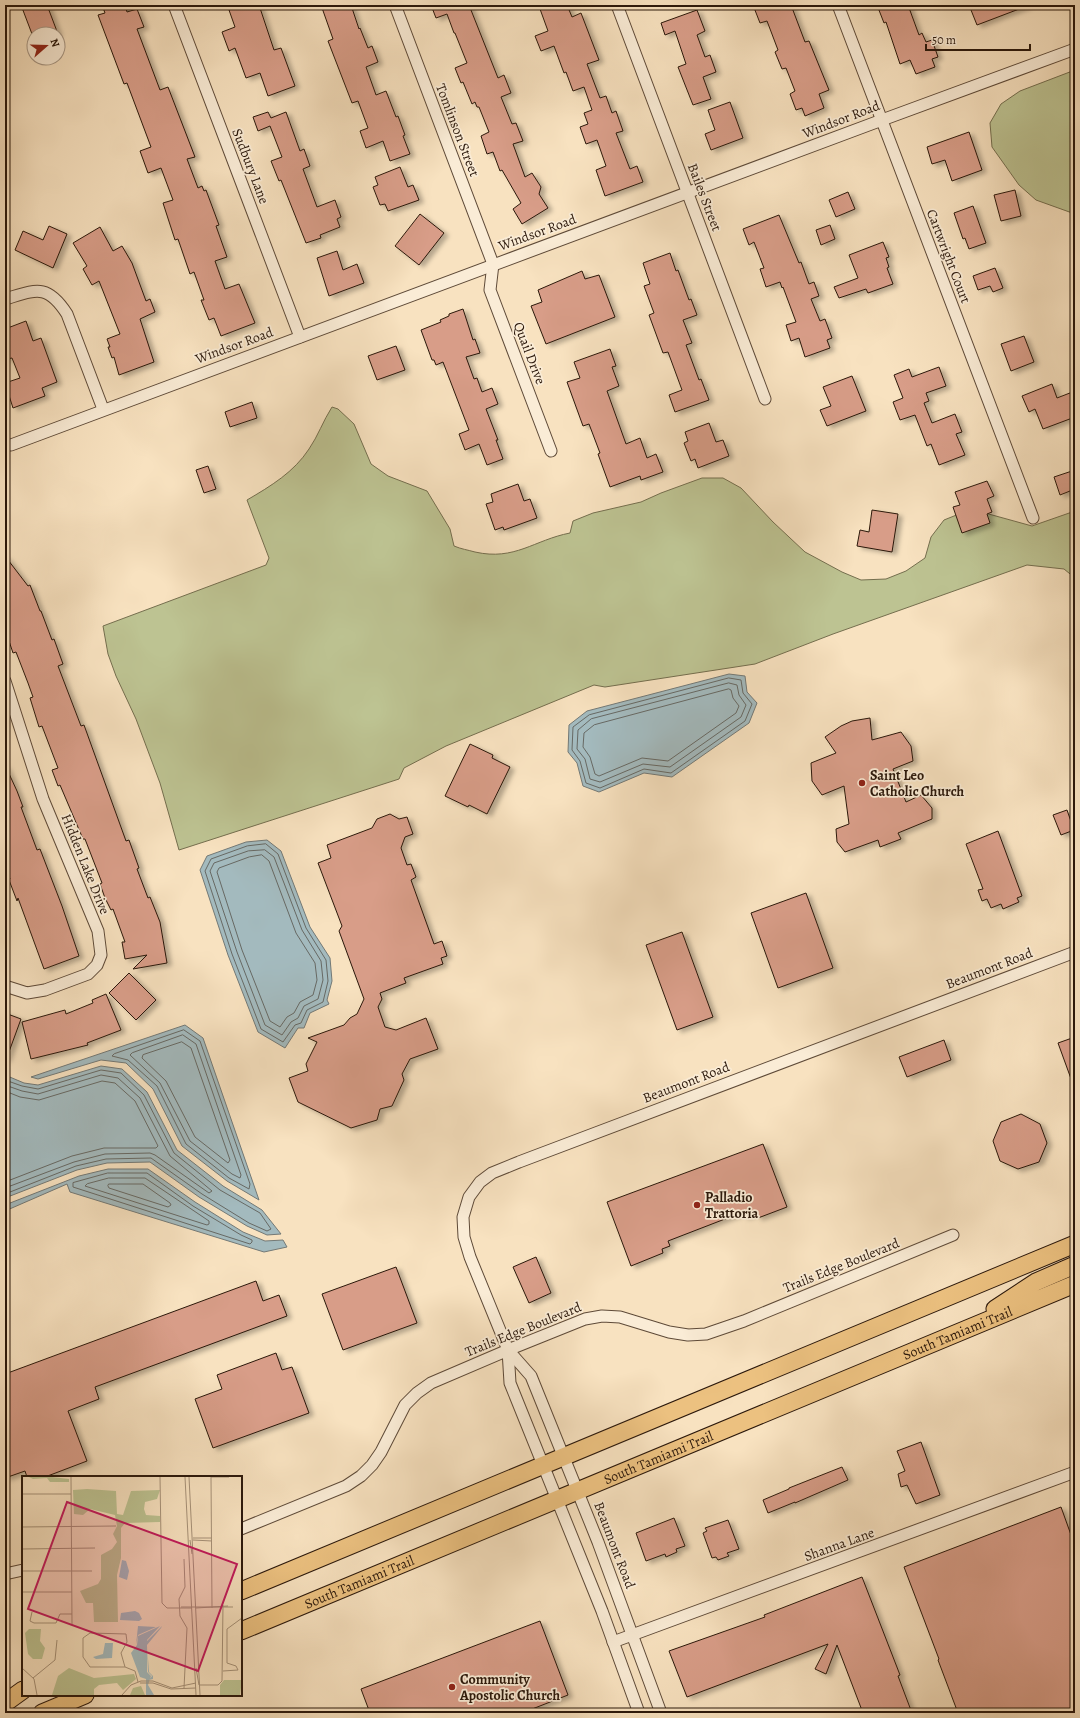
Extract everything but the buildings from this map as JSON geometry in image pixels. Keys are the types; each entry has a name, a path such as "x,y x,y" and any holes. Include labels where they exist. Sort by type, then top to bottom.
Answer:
{"main road":[{"path":"242,1591 1075,1244"},
{"path":"960,1332 1036,1282 1075,1265"},
{"name":"South Tamiami Trail","path":"242,1630 1075,1284"},
{"path":"5,1689 22,1682"},
{"path":"5,1703 22,1691"},
{"path":"42,1713 83,1696"}],"street":[{"name":"Sudbury Lane","path":"174,5 300,337"},
{"name":"Tomlinson Street","path":"395,5 493,264"},
{"name":"Bailes Street","path":"617,5 765,399"},
{"name":"Cartwright Court","path":"838,5 1032,518"},
{"name":"Windsor Road","path":"11,445 103,409 376,310 493,264 1075,50"},
{"name":"Quail Drive","path":"493,264 490,290 551,451"},
{"path":"5,299 28,291 44,292 58,301 67,314 103,409"},
{"name":"Hidden Lake Drive","path":"5,681 43,799 98,931 101,955 96,965 88,974 45,990 27,993 5,986"},
{"name":"Beaumont Road","path":"639,1713 613,1642 510,1383 508,1350 470,1257 464,1237 463,1216 469,1197 480,1182 492,1173 1075,952"},
{"name":"Trails Edge Boulevard","path":"242,1529 346,1486 361,1476 372,1465 381,1452 405,1405 417,1393 431,1383 508,1350 585,1319 602,1316 620,1317 669,1332 688,1335 706,1334 744,1321 953,1235"},
{"name":"Beaumont Road","path":"508,1350 531,1376 565,1456 661,1713"},
{"name":"Shanna Lane","path":"613,1642 1075,1472"},
{"path":"5,1574 22,1570"}],"green space":[{"path":"1075,70 1075,214 1036,200 1019,185 992,147 990,123 1001,104 1020,91"},
{"path":"332,407 338,409 354,424 371,464 388,476 427,491 450,529 454,546 475,552 502,554 513,552 557,536 570,533 573,521 593,513 641,502 702,478 723,478 741,488 773,522 805,552 842,572 861,580 886,579 906,571 925,558 931,537 944,520 964,512 985,513 1032,526 1075,511 1075,578 1064,569 1027,565 833,634 755,664 605,687 594,685 446,746 404,768 399,779 179,850 160,783 136,719 116,676 108,654 103,626 266,565 269,558 247,500 273,484 296,465 312,444"}],"water":[{"path":"729,674 745,676 747,692 757,703 749,723 672,777 644,773 599,792 583,786 577,763 568,752 569,725 587,711"},
{"path":"267,840 281,851 310,927 330,958 332,981 327,1000 329,1004 310,1013 304,1028 298,1028 285,1048 258,1032 228,955 200,870 207,856 246,842"},
{"path":"185,1025 203,1038 259,1200 227,1181 182,1146 153,1089 126,1063 101,1060 38,1079 31,1077"},
{"path":"101,1066 122,1069 147,1092 177,1150 223,1186 262,1210 281,1234 267,1235 247,1226 199,1197 150,1162 107,1163 77,1170 5,1198 5,1075 24,1083 38,1085"},
{"path":"108,1169 148,1169 195,1202 243,1232 265,1241 283,1240 287,1247 264,1252 70,1192 67,1184 5,1211 5,1205 79,1176"}],"place":[{"name":"Saint Leo Catholic Church","path":"862,783"},
{"name":"Palladio Trattoria","path":"697,1205"},
{"name":"Community Apostolic Church","path":"452,1687"}]}
